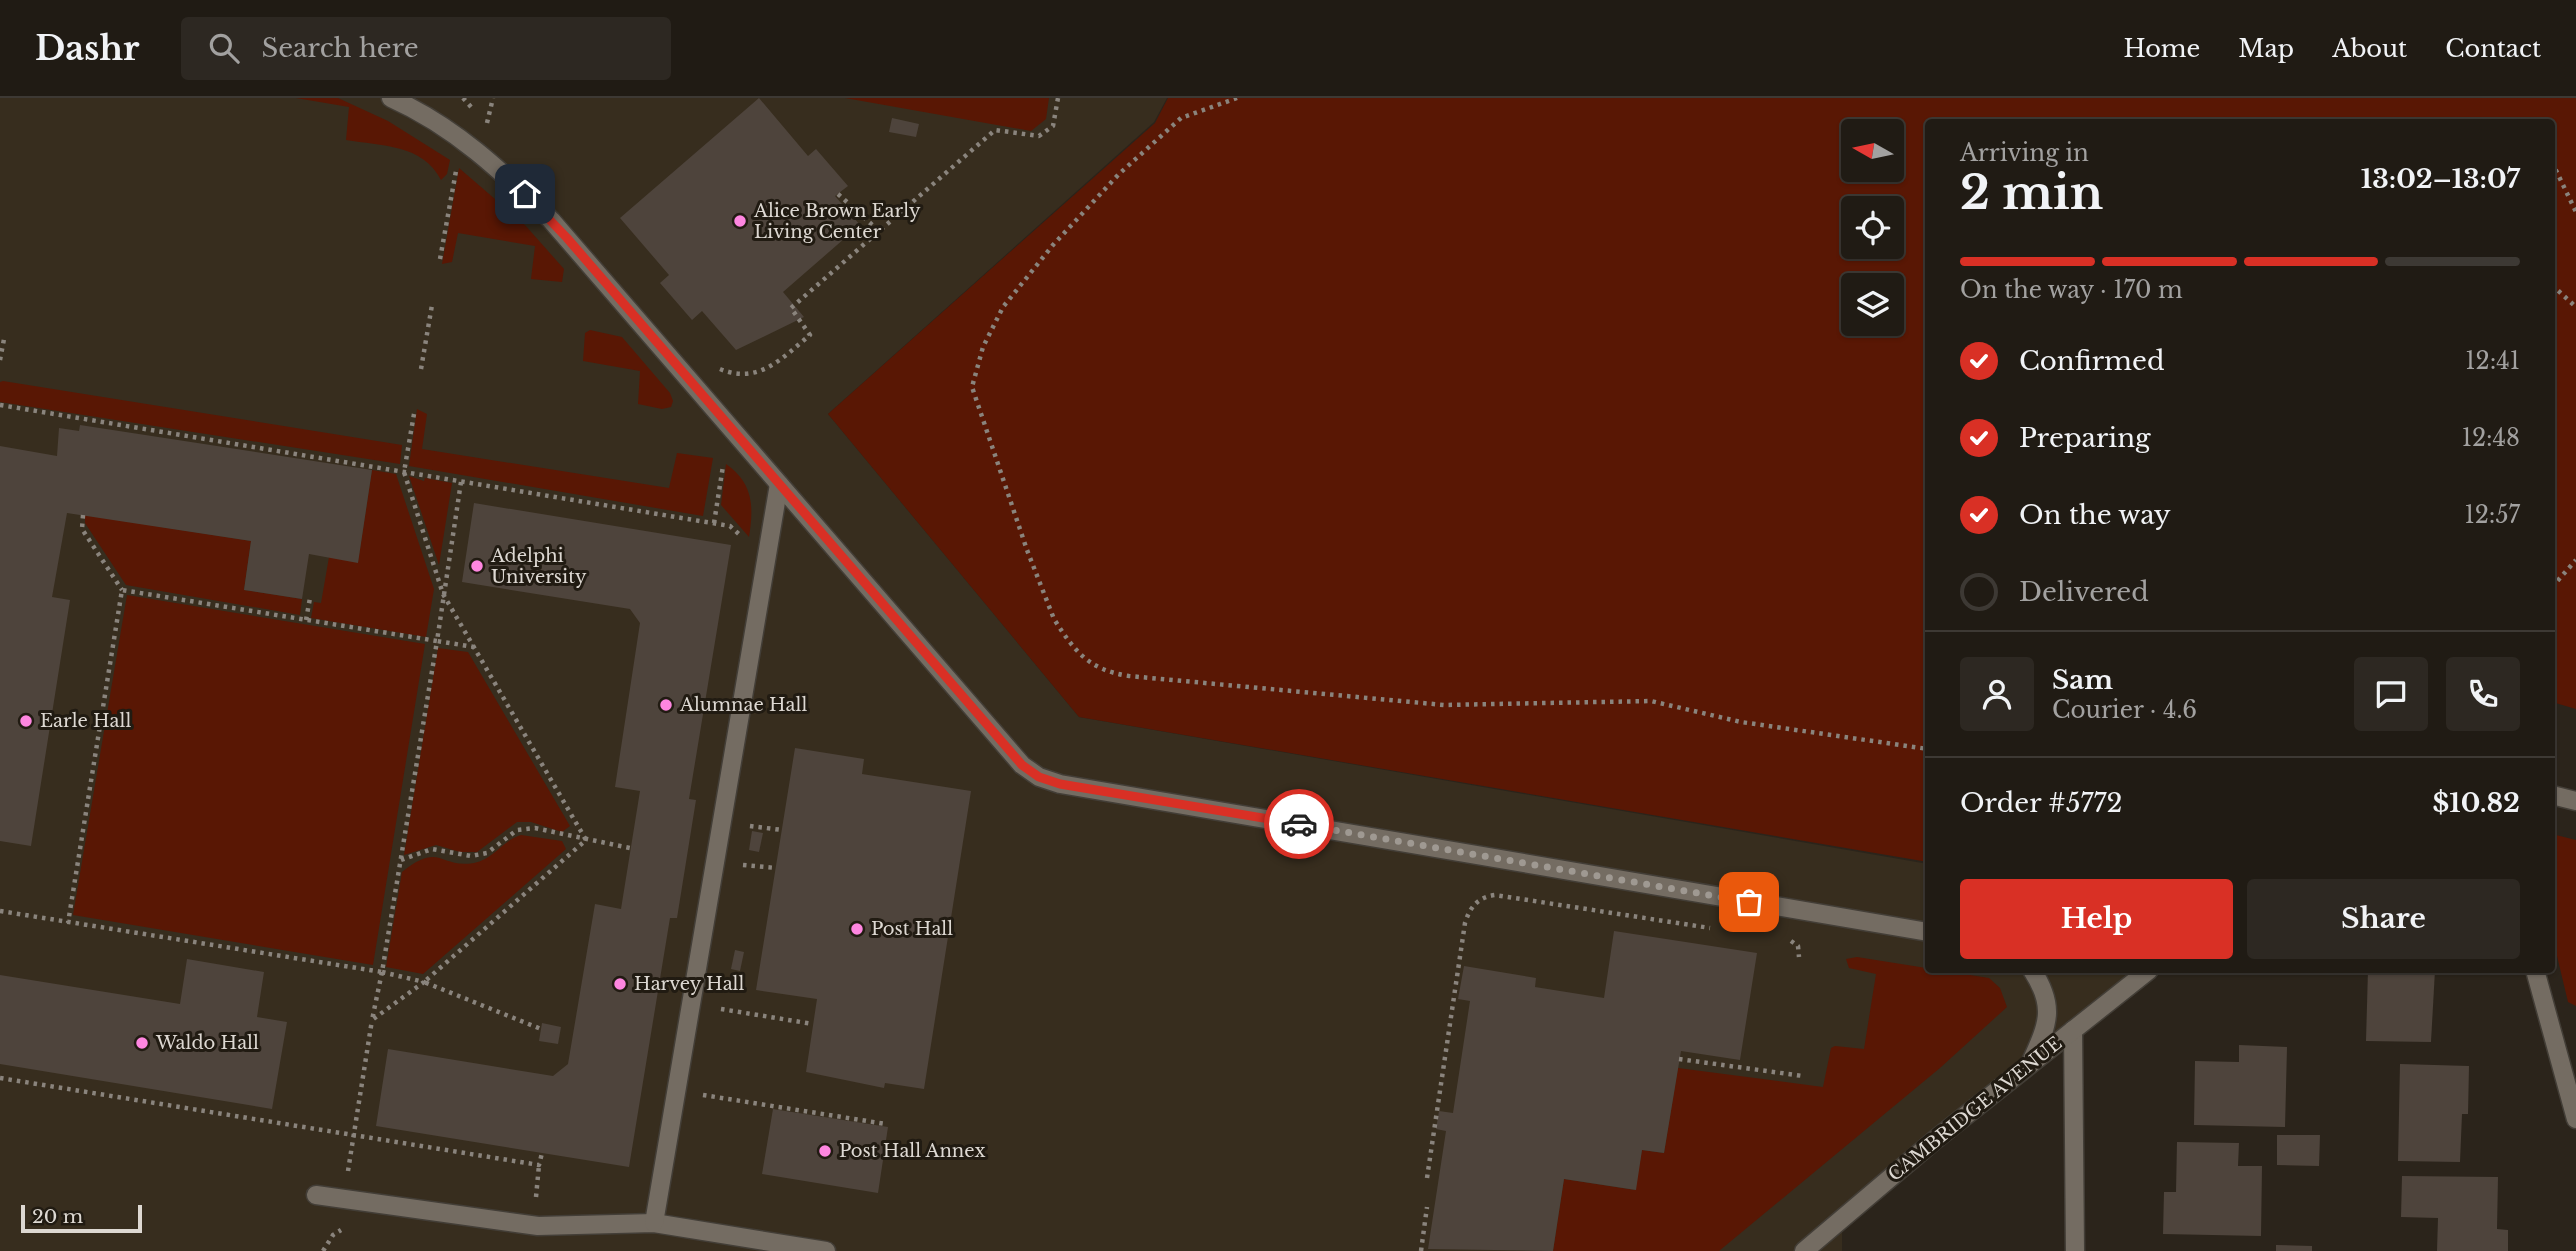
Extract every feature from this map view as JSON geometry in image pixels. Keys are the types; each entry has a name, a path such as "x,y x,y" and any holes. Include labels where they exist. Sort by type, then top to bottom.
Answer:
{"street":[{"path":"391,98 448,129 525,194 1022,765 1039,777 1060,784 1925,931"},
{"path":"654,1223 779,484"},
{"path":"2555,796 2576,801"},
{"path":"2031,1062 2046,1028 2048,1013 2043,989 2034,973"},
{"name":"CAMBRIDGE AVENUE","path":"1804,1251 2031,1062 2145,973"},
{"path":"2536,973 2570,1064 2576,1119"},
{"path":"2073,1030 2075,1251"},
{"path":"316,1195 538,1226 654,1223 826,1251"}],"path":[{"path":"486,127 493,98"},
{"path":"715,366 745,376 766,371 810,335 791,308 995,130 1039,136 1053,126 1058,98"},
{"path":"1237,98 1181,118 1119,174 1053,245 1012,297 984,347 972,387 984,428 1054,619 1072,647 1102,672 1129,676 1444,705 1651,701 1741,722 1925,749"},
{"path":"440,259 453,178 459,165"},
{"path":"2555,168 2576,212"},
{"path":"838,194 879,230"},
{"path":"2555,288 2576,307"},
{"path":"421,369 432,305"},
{"path":"0,360 4,339"},
{"path":"0,405 730,526"},
{"path":"414,414 404,472 443,594 586,840"},
{"path":"89,419 89,426"},
{"path":"714,523 724,462"},
{"path":"347,1174 437,640 461,481"},
{"path":"68,923 122,590 82,529 83,515"},
{"path":"2555,584 2576,560"},
{"path":"122,590 474,647"},
{"path":"306,620 310,598"},
{"path":"746,825 782,830"},
{"path":"400,861 432,849 471,856 487,853 517,830 535,828 630,848"},
{"path":"372,1020 424,982 586,840"},
{"path":"739,865 776,868"},
{"path":"1427,1178 1465,923 1472,906 1480,899 1494,895 1716,929"},
{"path":"0,911 382,972 424,982 541,1029"},
{"path":"1785,940 1798,946 1799,957"},
{"path":"692,1004 813,1024"},
{"path":"1679,1059 1803,1076"},
{"path":"0,1078 540,1165"},
{"path":"678,1091 886,1124"},
{"path":"536,1201 542,1153"},
{"path":"1421,1251 1427,1207"}],"shaded area":[{"name":"Adelphi University","path":"0,98 1167,98 1154,122 828,414 1079,717 1925,863 1925,973 2143,973 1842,1219 1842,1251 0,1251"},
{"path":"296,98 338,98 388,121 450,160 447,174 441,180 433,168 412,153 346,140 349,107"},
{"path":"845,98 1049,98 1046,119 1031,131"},
{"path":"1168,98 2576,98 2576,709 2555,703 2555,119 1925,119 1925,861 1079,717 828,414 1155,123"},
{"path":"459,168 525,225 564,269 562,282 531,279 535,246 458,233 452,262 442,264"},
{"path":"590,330 622,337 670,393 673,401 671,407 662,409 638,404 640,371 583,361 585,333"},
{"path":"0,382 402,445 400,464 0,402"},
{"path":"417,409 427,414 422,449 669,488 677,453 713,458 703,516 409,466"},
{"path":"726,464 742,479 750,496 749,537 721,505"},
{"path":"372,470 396,474 434,589 426,637 311,618 314,602 321,603 329,557 358,562"},
{"path":"409,476 424,481 425,478 452,483 439,565"},
{"path":"85,515 251,541 244,590 302,599 300,615 126,585 85,523"},
{"path":"127,595 425,644 373,965 73,915"},
{"path":"438,648 468,652 570,826 562,832 531,822 517,822 477,852 460,852 436,845 404,855"},
{"path":"521,835 562,841 566,849 423,974 386,967 402,872 425,858 440,858 462,864 481,861"},
{"path":"2555,835 2576,840 2576,1006 2568,1002 2555,948"},
{"path":"1857,957 1925,968 1925,973 1958,973 1989,978 2000,988 2007,1007 1940,1068 1719,1251 1553,1251 1564,1179 1635,1190 1642,1150 1664,1153 1678,1068 1823,1087 1831,1048 1835,1046 1864,1049 1876,974 1849,968 1846,959"}],"building":[{"name":"Alice Brown Early Living Center","path":"759,98 808,156 816,149 848,186 835,196 860,225 783,292 804,317 736,350 702,311 692,320 660,283 669,275 620,218"},
{"path":"892,118 919,124 916,137 889,132"},
{"name":"Earle Hall","path":"80,425 372,470 358,563 309,554 302,599 244,590 251,541 67,513 52,597 70,600 31,846 0,841 0,446 57,456 59,428 79,431"},
{"path":"474,503 731,545 689,799 696,800 677,918 670,918 629,1167 376,1126 388,1049 553,1076 568,1064 595,904 621,909 640,791 615,787 640,623 630,609 462,582"},
{"name":"Post Hall","path":"795,748 864,759 862,774 971,791 924,1089 885,1083 884,1088 806,1072 817,999 756,990"},
{"path":"752,831 763,833 759,852 749,850"},
{"path":"1614,931 1757,953 1740,1060 1681,1051 1664,1153 1642,1150 1636,1190 1564,1179 1553,1251 1428,1249 1446,1131 1436,1129 1439,1111 1453,1113 1470,1001 1458,999 1464,966 1536,978 1535,987 1604,998"},
{"path":"735,950 744,952 740,971 731,969"},
{"name":"Waldo Hall","path":"187,959 264,972 257,1017 287,1022 272,1109 0,1064 0,975 180,1004"},
{"path":"2368,973 2435,973 2431,1042 2366,1041"},
{"path":"542,1023 561,1027 558,1044 539,1041"},
{"path":"2239,1045 2287,1047 2285,1127 2194,1125 2195,1061 2239,1062"},
{"path":"2400,1064 2469,1066 2468,1114 2462,1114 2460,1162 2398,1161"},
{"name":"Post Hall Annex","path":"773,1109 888,1127 878,1193 762,1174"},
{"path":"2277,1135 2320,1135 2319,1166 2277,1165"},
{"path":"2177,1142 2239,1143 2238,1166 2262,1166 2261,1236 2163,1234 2164,1192 2176,1192"},
{"path":"2402,1176 2498,1177 2497,1229 2508,1230 2508,1251 2437,1251 2438,1218 2401,1217"},
{"path":"2276,1245 2312,1246 2312,1251 2276,1251"}],"way so far":[{"path":"1299,824 1749,902"}],"place":[{"name":"Alice Brown Early Living Center","path":"740,221"},
{"name":"Adelphi University","path":"477,566"},
{"name":"Alumnae Hall","path":"666,705"},
{"name":"Earle Hall","path":"26,721"},
{"name":"Post Hall","path":"857,929"},
{"name":"Harvey Hall","path":"620,984"},
{"name":"Waldo Hall","path":"142,1043"},
{"name":"Post Hall Annex","path":"825,1151"}],"route":[{"path":"525,194 567,238 1022,765 1039,777 1060,784 1299,824"}]}
